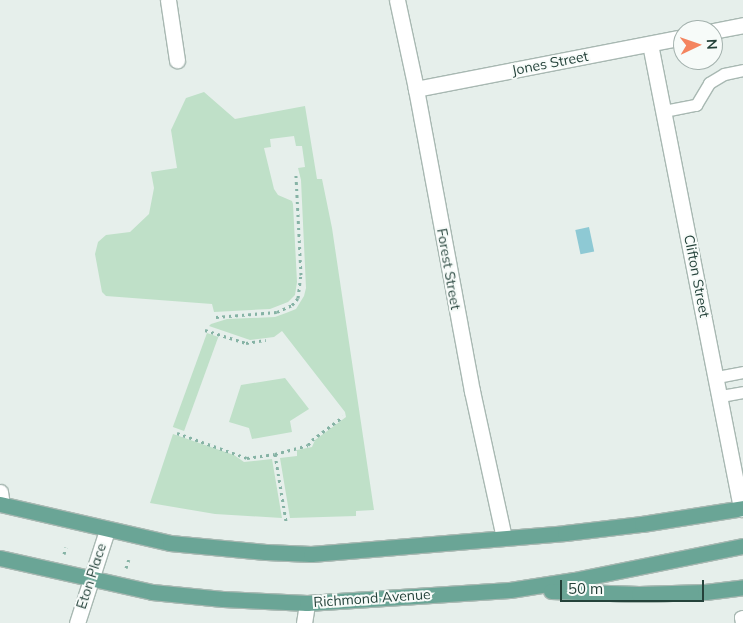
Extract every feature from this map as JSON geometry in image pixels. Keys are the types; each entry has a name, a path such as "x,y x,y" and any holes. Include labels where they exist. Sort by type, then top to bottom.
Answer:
{"main road":[{"path":"1,500 107,530 170,543 266,552 311,554 642,524 742,508"},
{"name":"Richmond Avenue","path":"0,558 152,592 223,599 308,603 510,590 574,580 743,546"},
{"path":"510,590 639,594 704,592 743,587"}],"street":[{"path":"168,0 177,60"},
{"name":"Forest Street","path":"397,0 416,89 472,390 504,538"},
{"path":"723,29 743,25"},
{"name":"Jones Street","path":"416,89 673,39"},
{"name":"Clifton Street","path":"650,44 742,508"},
{"name":"Eton Place","path":"77,623 107,530"},
{"path":"304,623 308,603"}],"lane":[{"path":"664,111 696,105 709,83 724,74 743,70"},
{"path":"717,377 743,372"},
{"path":"721,396 743,392"}],"path":[{"path":"216,317 277,312 292,305 298,298 301,275 296,175"},
{"path":"205,330 246,343 266,340"},
{"path":"177,433 235,452 242,457 275,454 309,445 312,440 343,417"},
{"path":"275,454 286,521"},
{"path":"64,554 66,547"},
{"path":"126,568 129,559"}],"green space":[{"path":"204,92 235,119 305,106 317,179 322,179 332,228 374,510 356,511 356,516 290,518 280,458 297,456 297,450 312,447 315,440 346,417 345,412 282,331 274,337 250,340 209,326 227,319 275,317 296,309 304,296 306,288 301,180 298,168 305,167 302,146 296,146 294,136 270,139 271,147 264,148 274,189 278,195 292,201 293,204 297,282 295,295 288,302 270,309 214,312 212,304 106,296 102,292 95,254 98,242 106,235 130,232 149,214 154,188 151,172 177,168 171,130 186,98"},
{"path":"207,333 218,337 184,431 173,427"},
{"path":"285,378 309,409 290,421 292,432 252,439 249,428 229,422 241,385"},
{"path":"173,434 234,455 244,462 272,459 282,518 215,514 150,503"}],"water":[{"path":"589,227 594,251 581,254 575,230"}]}
